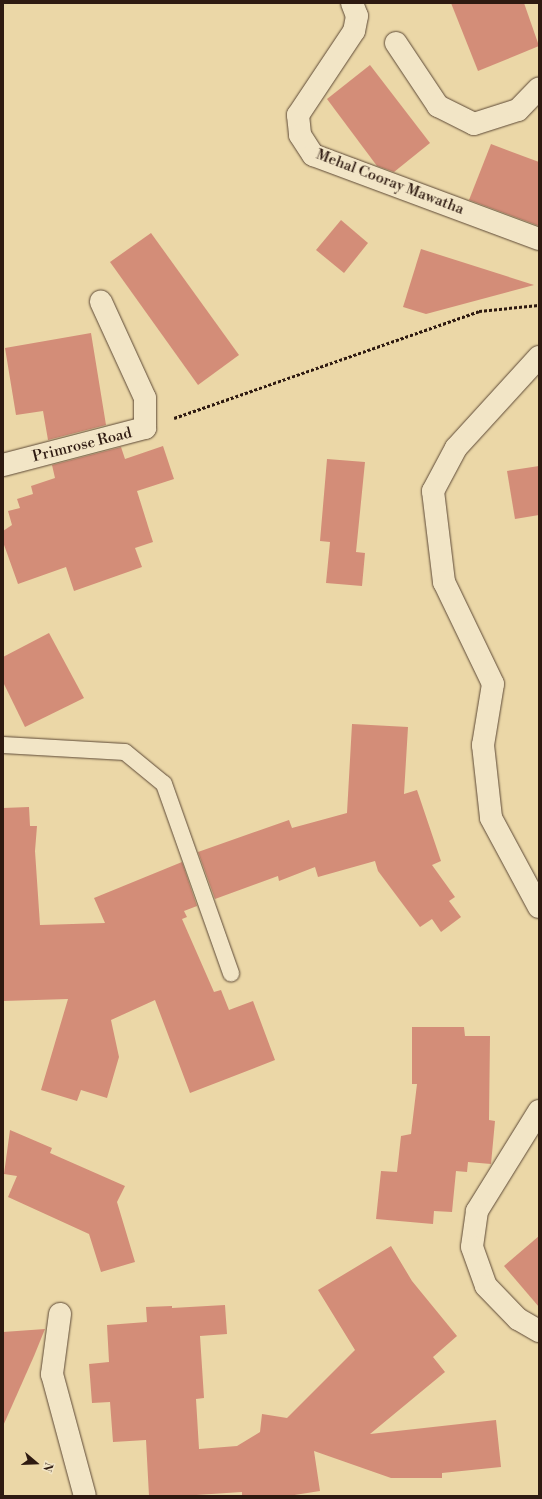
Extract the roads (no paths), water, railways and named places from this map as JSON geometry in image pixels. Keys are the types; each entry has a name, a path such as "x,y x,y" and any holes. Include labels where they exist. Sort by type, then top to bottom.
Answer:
{"street":[{"name":"Mehal Cooray Mawatha","path":"352,3 357,16 354,31 298,115 300,135 313,156 539,238"},
{"path":"396,43 438,106 474,124 518,110 539,88"},
{"name":"Primrose Road","path":"3,465 145,428 145,398 100,302"},
{"path":"539,357 456,448 433,491 444,582 492,684 483,745 491,818 539,907"},
{"path":"539,1111 477,1211 472,1247 486,1286 518,1319 539,1331"},
{"path":"60,1314 52,1374 85,1496"}],"lane":[{"path":"3,745 126,752 164,784 232,973"}]}
